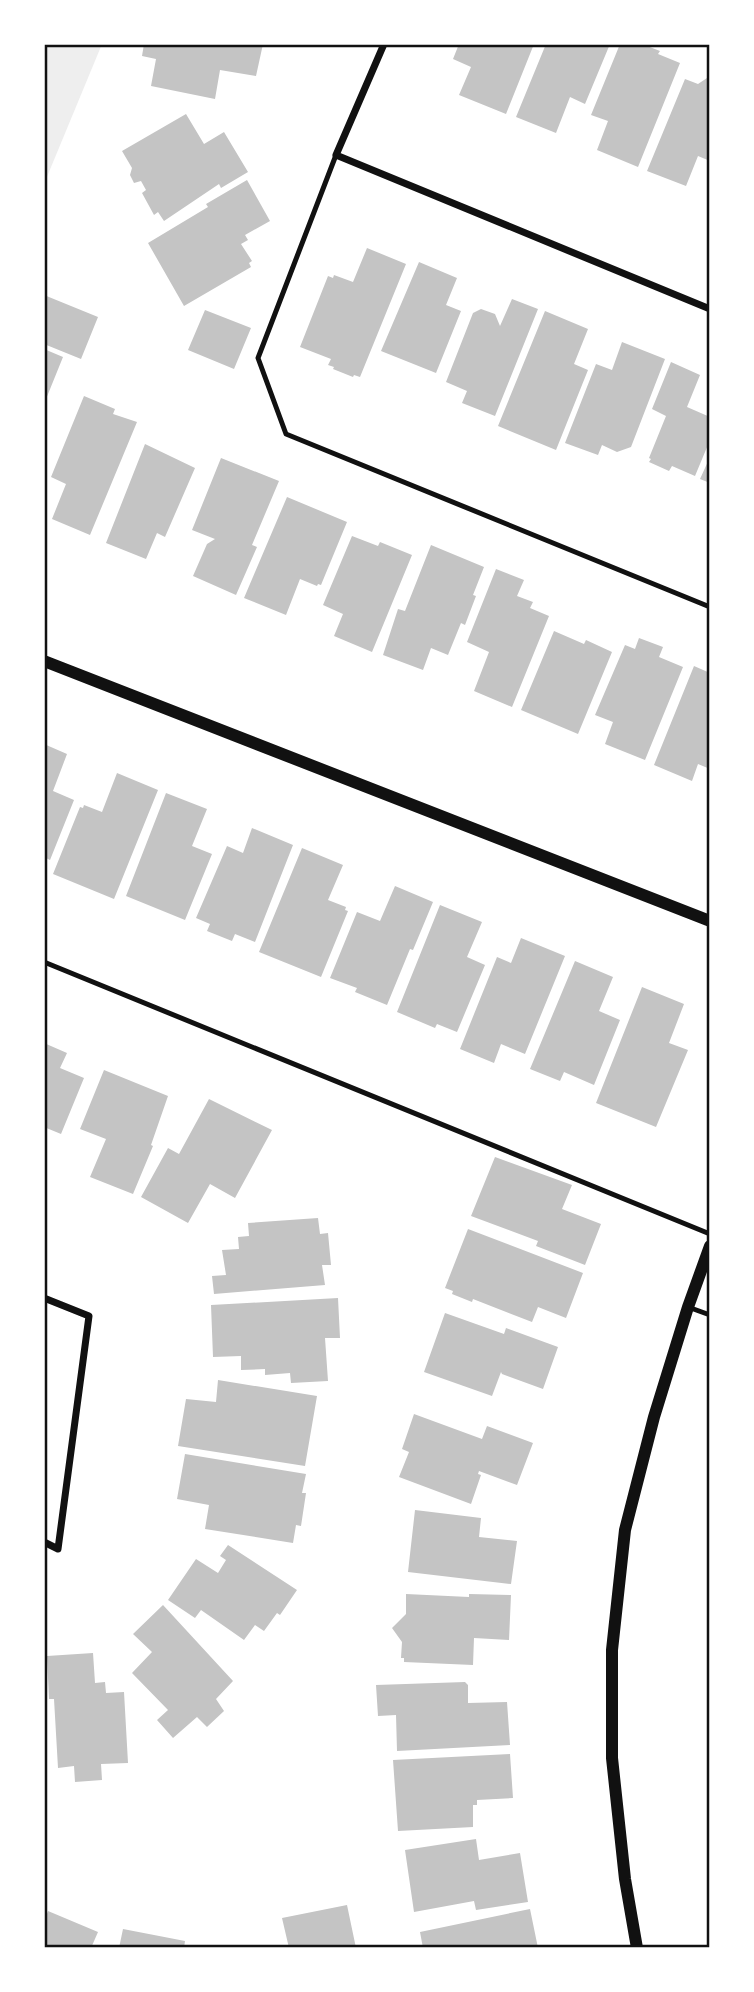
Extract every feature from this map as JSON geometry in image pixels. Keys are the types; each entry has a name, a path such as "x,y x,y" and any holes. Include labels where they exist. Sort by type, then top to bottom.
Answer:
{"street":[{"path":"384,44 336,155 710,309"},
{"path":"44,661 710,921"},
{"path":"637,1948 625,1879 612,1759 612,1650 625,1530 653,1417 710,1246"},
{"path":"44,1298 89,1316 58,1549 44,1542"}],"lane":[{"path":"336,155 258,358 286,434 710,607"},
{"path":"44,962 710,1234"},
{"path":"688,1307 710,1315"}],"shaded area":[{"path":"44,44 102,44 44,184"}],"building":[{"path":"144,44 263,44 256,76 220,70 215,99 151,86 156,59 142,56"},
{"path":"459,44 534,44 506,114 459,95 471,67 453,59"},
{"path":"546,44 610,44 585,104 570,97 556,133 516,117"},
{"path":"620,44 642,44 680,63 638,167 597,150 608,121 591,115"},
{"path":"710,76 710,161 698,156 686,186 647,171 685,79 698,84"},
{"path":"186,114 204,144 224,132 248,172 221,188 219,184 164,221 158,212 154,215 142,193 146,190 141,181 134,183 130,175 132,168 122,151"},
{"path":"247,180 270,221 245,235 248,240 241,244 252,261 249,263 251,267 184,306 148,243"},
{"path":"367,248 406,264 360,377 353,377 328,365 331,359 300,347 328,276 333,278 334,275 353,282"},
{"path":"419,262 457,278 446,305 461,311 436,373 381,351"},
{"path":"44,295 98,317 81,359 44,344"},
{"path":"512,299 538,309 495,416 462,403 467,391 446,382 473,313 481,309 495,314 500,326"},
{"path":"205,310 251,328 234,369 188,350"},
{"path":"545,311 588,329 574,364 588,370 556,450 498,426"},
{"path":"622,342 665,359 631,447 617,452 602,445 598,455 565,443 596,364 612,370"},
{"path":"44,349 63,357 44,404"},
{"path":"671,362 700,375 687,407 710,417 710,440 695,476 672,466 669,471 649,462 666,416 652,409"},
{"path":"84,396 115,409 113,414 137,422 90,535 52,519 66,484 51,477"},
{"path":"145,444 195,468 165,537 157,533 146,559 106,543"},
{"path":"710,457 710,483 700,479"},
{"path":"221,458 279,481 252,545 257,547 236,595 193,576 207,544 215,539 192,530"},
{"path":"287,497 347,522 321,585 300,579 286,615 244,598"},
{"path":"352,536 378,546 380,542 412,555 372,652 334,636 343,614 323,605"},
{"path":"431,545 484,567 465,625 461,623 448,655 431,648 423,670 383,655 398,609 405,611"},
{"path":"496,569 524,580 517,596 533,602 530,608 549,616 512,707 474,691 489,652 467,642"},
{"path":"554,631 584,644 586,640 612,652 578,734 521,710"},
{"path":"639,638 663,647 659,657 683,667 645,760 605,744 613,722 595,715 625,645 635,649"},
{"path":"694,666 710,673 710,769 698,764 692,781 654,765"},
{"path":"44,744 67,754 53,791 74,800 50,860 44,857"},
{"path":"117,773 158,790 114,899 53,874 80,807 83,808 84,805 102,812"},
{"path":"166,793 207,809 192,846 212,854 185,920 126,896"},
{"path":"252,828 293,845 255,942 235,934 232,941 207,931 210,924 196,918 227,846 243,853"},
{"path":"302,848 343,865 328,900 346,907 345,910 348,911 321,977 259,952"},
{"path":"395,886 433,902 387,1005 355,992 357,988 330,978 357,912 380,921"},
{"path":"440,905 482,922 467,957 485,965 457,1032 437,1024 435,1028 397,1012"},
{"path":"521,938 565,956 525,1054 501,1044 494,1063 460,1049 497,957 511,963"},
{"path":"575,961 613,977 599,1011 620,1020 594,1085 564,1072 560,1081 530,1069"},
{"path":"642,987 684,1004 669,1043 688,1050 656,1127 596,1103"},
{"path":"44,1043 67,1053 60,1068 84,1078 61,1134 44,1127"},
{"path":"104,1070 168,1096 151,1145 153,1146 133,1194 90,1177 106,1139 80,1129"},
{"path":"209,1099 272,1130 235,1198 210,1184 188,1223 141,1197 168,1148 179,1154"},
{"path":"495,1157 572,1185 562,1209 601,1224 585,1265 536,1246 538,1241 471,1216"},
{"path":"318,1218 320,1234 328,1233 331,1265 322,1265 325,1285 214,1294 212,1276 226,1275 222,1250 239,1249 238,1237 249,1236 248,1223"},
{"path":"468,1229 583,1273 566,1318 538,1307 532,1322 473,1299 472,1302 452,1294 453,1291 445,1288"},
{"path":"338,1298 340,1338 325,1338 328,1381 291,1383 290,1373 265,1375 265,1369 241,1370 241,1356 213,1357 211,1305"},
{"path":"445,1313 504,1334 506,1328 558,1347 543,1389 501,1372 492,1396 424,1372"},
{"path":"218,1380 317,1396 305,1466 178,1446 186,1399 216,1402"},
{"path":"414,1414 482,1439 487,1426 533,1443 517,1485 479,1471 478,1474 481,1475 471,1504 399,1477 409,1452 402,1449"},
{"path":"185,1454 306,1474 302,1493 306,1493 301,1526 296,1525 293,1543 205,1529 209,1505 177,1499"},
{"path":"415,1510 481,1518 479,1537 517,1541 511,1584 408,1572"},
{"path":"228,1545 297,1590 280,1615 277,1613 264,1631 255,1625 244,1640 201,1610 195,1618 168,1600 196,1559 218,1573 226,1560 220,1556"},
{"path":"406,1594 469,1597 469,1594 511,1595 509,1640 474,1638 473,1665 404,1662 404,1658 401,1658 402,1642 392,1628 406,1614"},
{"path":"163,1605 233,1681 216,1699 224,1711 207,1727 197,1717 173,1738 157,1720 168,1710 132,1673 152,1652 133,1634"},
{"path":"93,1653 95,1683 105,1682 106,1693 124,1692 128,1763 101,1764 102,1780 75,1782 74,1766 58,1768 54,1699 49,1699 47,1656"},
{"path":"465,1682 468,1685 468,1703 507,1702 510,1745 397,1751 396,1715 378,1716 376,1685"},
{"path":"510,1754 513,1798 477,1800 477,1805 473,1805 473,1827 398,1831 393,1760"},
{"path":"476,1839 479,1860 520,1853 528,1902 476,1910 474,1901 414,1912 405,1850"},
{"path":"347,1905 356,1948 289,1948 282,1918"},
{"path":"530,1909 538,1948 423,1948 420,1932"},
{"path":"48,1911 98,1932 91,1948 44,1948 44,1922"},
{"path":"123,1929 185,1941 184,1948 119,1948"}]}
